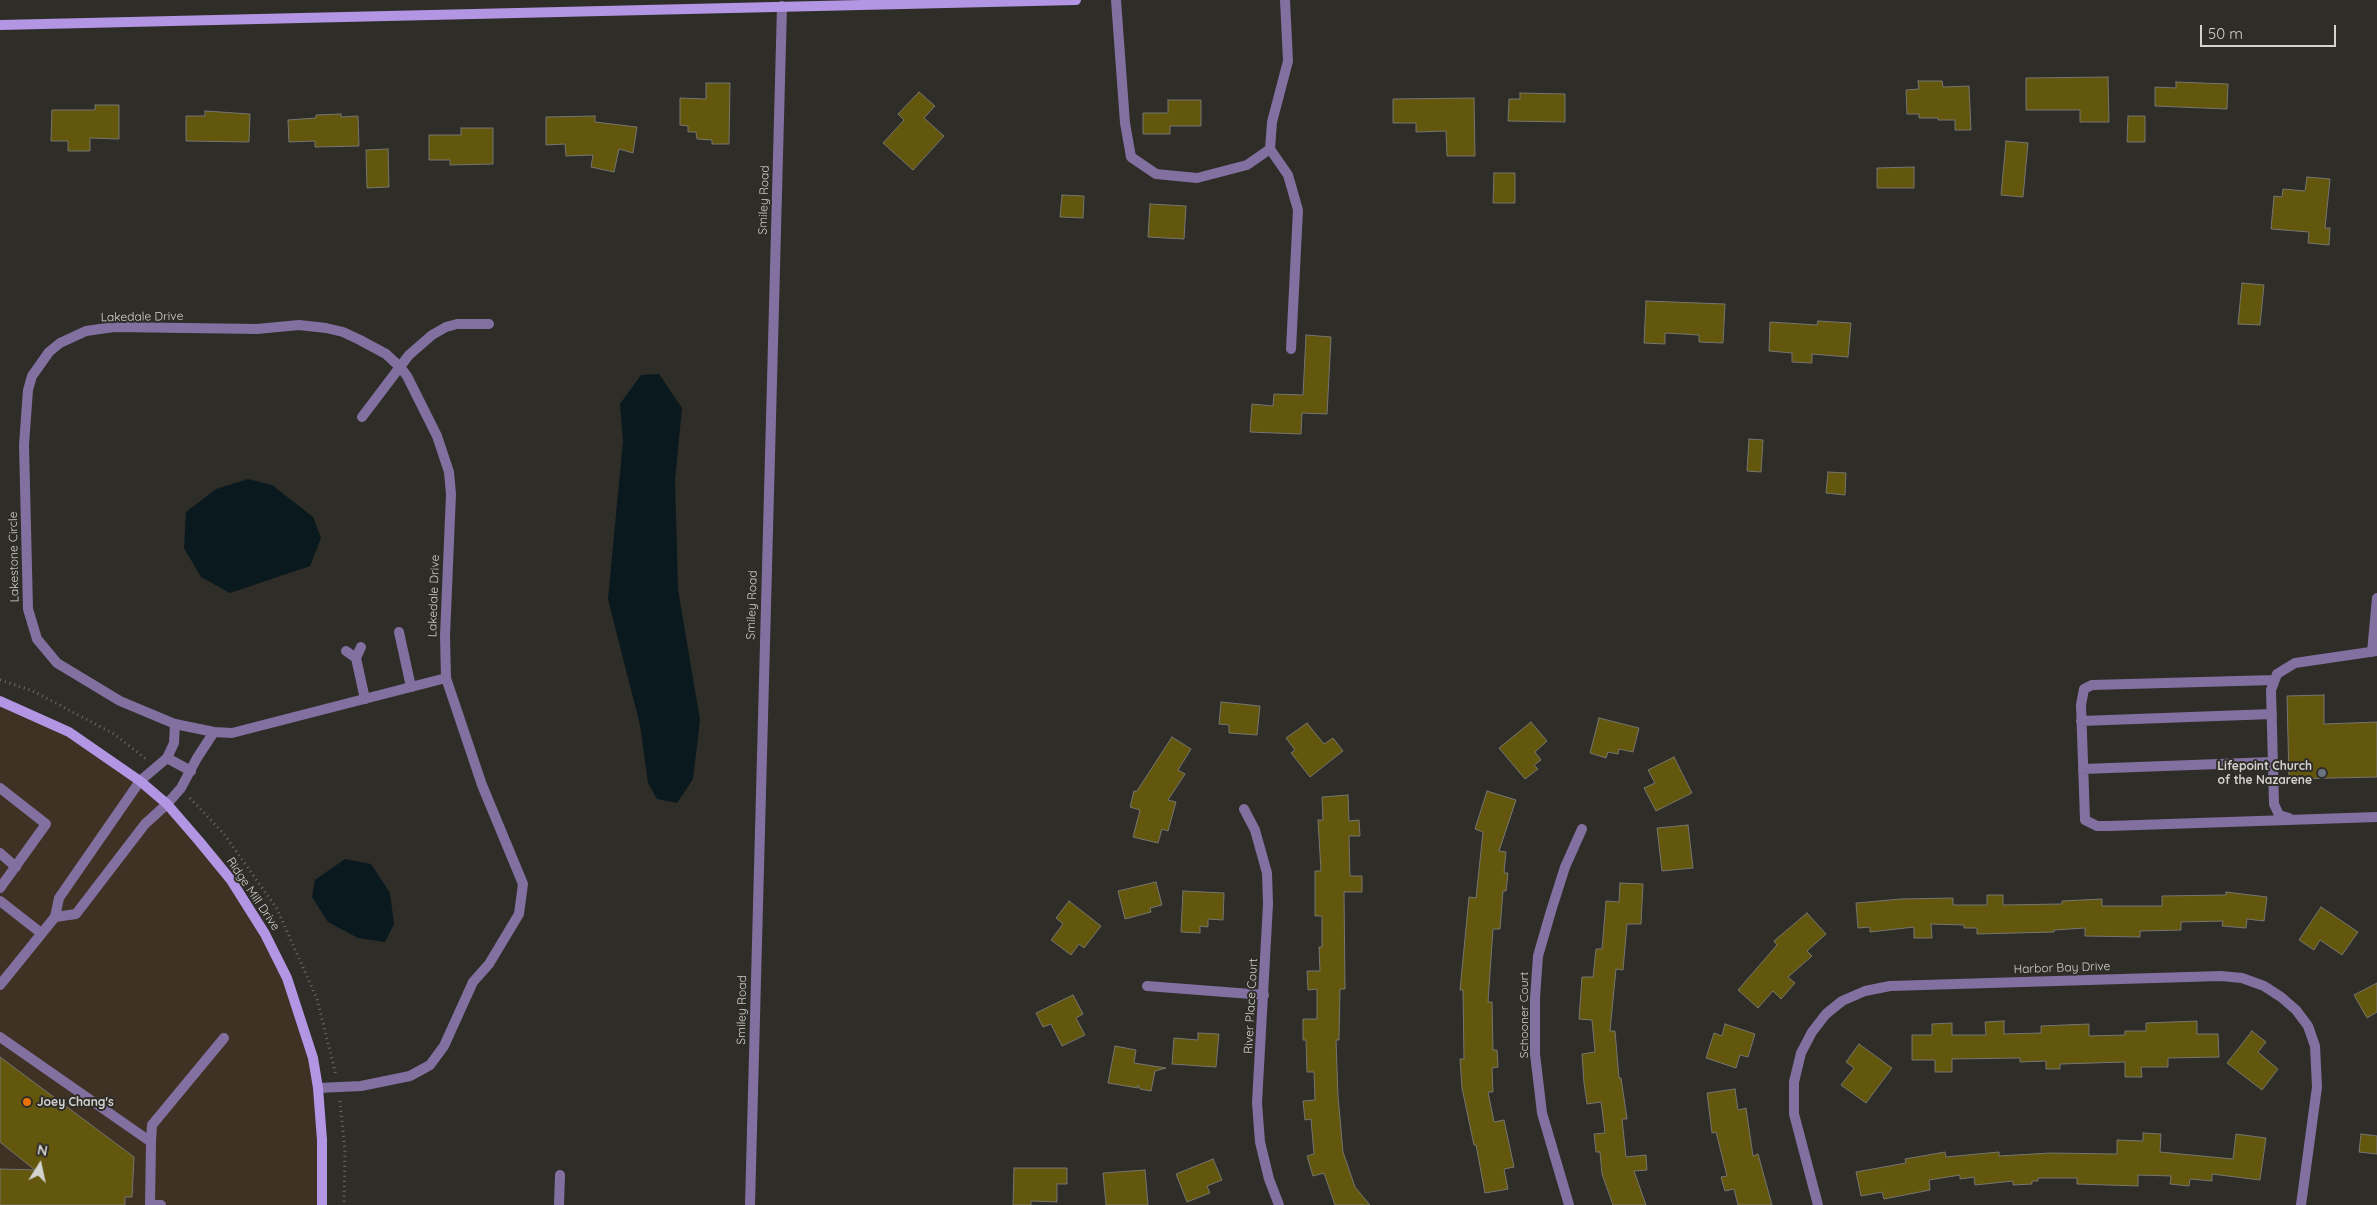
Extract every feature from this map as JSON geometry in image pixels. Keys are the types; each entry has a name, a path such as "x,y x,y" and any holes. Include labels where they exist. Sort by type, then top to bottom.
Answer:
{"main road":[{"path":"0,25 723,4 782,6 1076,0"},
{"name":"Ridge Mill Drive","path":"0,701 69,732 140,780 167,804 230,880 265,934 290,987 313,1058 318,1088 322,1140 322,1205"}],"street":[{"path":"1116,0 1125,123 1131,157 1156,174 1197,178 1247,165 1270,149"},
{"path":"1286,0 1288,61 1272,122 1270,149 1288,175 1298,210 1291,349"},
{"name":"Smiley Road","path":"750,1205 782,6"},
{"path":"362,417 400,367 420,345 446,327 489,324"},
{"name":"Lakedale Drive","path":"40,364 60,343 86,331 114,327 258,329 299,325 326,328 343,332 386,354 400,367 407,376 437,436 449,472 451,494 444,636 446,678 482,785 523,884 519,914 489,964 473,982 444,1046 430,1065 410,1076 381,1082 361,1086 318,1088"},
{"name":"Lakestone Circle","path":"40,364 32,376 28,390 24,445 28,609 38,638 57,663 120,701 175,724 214,732 232,732 446,678"},
{"path":"2292,819 2279,814 2274,804 2271,690 2274,680 2283,669 2295,663 2375,652 2377,598"},
{"path":"399,632 411,687"},
{"path":"361,647 356,658 365,699"},
{"path":"346,652 356,658"},
{"path":"2274,680 2092,685 2084,689 2081,696 2081,720 2085,820 2097,826 2377,817"},
{"path":"2081,720 2272,714"},
{"path":"0,985 55,917 60,898 140,780 167,758 174,743 175,724"},
{"path":"55,917 76,914 145,824 167,804 191,771 196,758 214,732"},
{"path":"167,758 191,771"},
{"path":"2083,769 2273,762"},
{"path":"0,788 46,824 0,888"},
{"name":"River Place Court","path":"1244,809 1255,830 1266,873 1268,904 1257,1103 1260,1142 1269,1179 1279,1205"},
{"name":"Schooner Court","path":"1569,1205 1542,1113 1536,1054 1534,998 1538,956 1565,867 1582,829"},
{"path":"0,853 16,867"},
{"path":"0,901 41,933"},
{"name":"Harbor Bay Drive","path":"1818,1205 1794,1114 1794,1082 1801,1053 1812,1032 1826,1014 1842,1001 1865,991 1890,986 2221,976 2242,978 2264,986 2280,997 2296,1010 2308,1026 2316,1046 2317,1088 2301,1205"},
{"path":"1147,986 1264,995"},
{"path":"0,1036 151,1142"},
{"path":"161,1205 150,1205 152,1125 224,1038"},
{"path":"559,1205 560,1175"}],"shaded area":[{"path":"659,374 682,408 675,480 678,589 700,720 693,779 677,803 657,799 648,783 640,725 608,599 623,441 620,404 641,375"},
{"path":"248,479 272,485 313,517 321,538 310,566 230,593 201,577 184,548 186,512 216,489"},
{"path":"0,696 67,728 175,811 220,857 250,905 286,978 310,1060 322,1176 321,1205 0,1205"},
{"path":"345,859 371,864 390,893 394,924 385,942 358,938 328,922 312,897 315,880"}],"building":[{"path":"2108,77 2109,122 2080,122 2080,110 2026,110 2026,78"},
{"path":"1918,81 1942,81 1943,87 1969,86 1971,130 1955,130 1955,120 1919,118 1919,114 1907,114 1906,90 1919,89"},
{"path":"2176,82 2228,84 2227,109 2155,106 2155,87 2176,88"},
{"path":"706,83 730,83 729,144 712,144 712,140 697,139 696,132 688,132 688,126 680,125 680,98 706,99"},
{"path":"919,92 935,106 924,118 944,136 913,170 883,143 904,120 898,114"},
{"path":"1520,93 1565,94 1565,122 1508,121 1509,99 1520,99"},
{"path":"1474,98 1475,156 1447,156 1446,131 1416,132 1416,123 1393,123 1393,99"},
{"path":"1168,100 1201,100 1201,126 1170,126 1170,134 1143,134 1143,113 1168,113"},
{"path":"95,105 119,105 119,139 90,138 90,151 68,151 68,141 51,141 52,110 95,110"},
{"path":"205,111 250,114 249,142 186,141 186,116 205,116"},
{"path":"341,114 341,117 358,116 359,146 315,147 315,141 289,142 288,120 316,118 316,115"},
{"path":"595,116 595,122 637,127 633,153 619,149 614,172 591,167 593,155 566,156 565,144 546,145 546,117"},
{"path":"2128,116 2145,116 2145,142 2127,142"},
{"path":"461,128 493,128 493,164 450,165 450,160 429,160 429,135 461,135"},
{"path":"2006,141 2028,143 2023,197 2001,195"},
{"path":"388,149 389,187 367,188 366,150"},
{"path":"1914,167 1914,188 1877,188 1877,168"},
{"path":"1494,173 1515,173 1515,203 1493,203"},
{"path":"2307,177 2330,179 2325,228 2330,228 2329,245 2308,243 2309,232 2271,229 2274,196 2282,197 2283,189 2305,191"},
{"path":"1062,195 1084,196 1083,218 1060,217"},
{"path":"1150,204 1186,206 1184,239 1148,237"},
{"path":"2242,283 2264,285 2260,325 2238,324"},
{"path":"1646,301 1725,304 1723,343 1699,342 1699,335 1665,333 1665,344 1644,343"},
{"path":"1818,321 1851,323 1848,357 1812,354 1812,363 1792,362 1792,353 1769,351 1770,322 1817,325"},
{"path":"1306,335 1331,337 1327,414 1302,413 1301,434 1250,432 1252,404 1273,406 1274,394 1303,395"},
{"path":"1749,439 1763,440 1761,472 1747,471"},
{"path":"1828,472 1846,473 1845,495 1826,493"},
{"path":"2324,695 2324,724 2377,722 2377,777 2289,779 2287,696"},
{"path":"1221,702 1260,706 1257,735 1229,733 1229,725 1219,724"},
{"path":"1599,718 1639,728 1633,752 1619,749 1618,754 1608,752 1606,758 1590,753"},
{"path":"1531,722 1547,741 1535,752 1541,760 1534,765 1538,769 1525,779 1499,748"},
{"path":"1307,723 1324,744 1333,738 1343,751 1310,777 1291,753 1295,750 1286,738"},
{"path":"1172,737 1191,749 1178,770 1185,774 1168,800 1176,802 1168,831 1162,829 1158,843 1133,837 1140,810 1130,807 1134,791 1137,791"},
{"path":"1674,757 1692,793 1656,811 1644,788 1655,783 1648,770"},
{"path":"1487,791 1516,800 1499,851 1506,852 1504,873 1508,873 1506,891 1503,891 1500,929 1493,929 1488,1002 1492,1002 1493,1050 1497,1050 1498,1067 1492,1068 1493,1092 1488,1092 1494,1122 1504,1120 1514,1167 1504,1169 1508,1189 1485,1193 1462,1088 1460,1059 1464,1059 1463,990 1460,990 1469,897 1476,898 1483,832 1475,829"},
{"path":"1348,795 1349,821 1359,820 1360,836 1349,836 1350,876 1362,876 1362,892 1344,892 1345,989 1340,989 1339,1040 1336,1040 1338,1096 1343,1152 1355,1187 1370,1205 1335,1205 1324,1173 1313,1176 1307,1156 1314,1154 1311,1119 1305,1120 1303,1101 1315,1100 1314,1072 1307,1072 1306,1040 1303,1040 1303,1019 1317,1019 1317,989 1308,990 1307,971 1320,971 1319,947 1322,947 1322,916 1315,916 1315,871 1321,871 1318,820 1323,820 1322,797"},
{"path":"1688,825 1693,868 1662,871 1657,828"},
{"path":"1156,882 1162,905 1150,908 1151,912 1125,919 1118,891"},
{"path":"1620,883 1643,884 1641,924 1627,924 1623,970 1616,969 1610,1031 1615,1031 1619,1078 1621,1078 1627,1119 1622,1119 1626,1157 1646,1155 1647,1170 1634,1171 1646,1205 1613,1205 1602,1174 1600,1152 1596,1152 1594,1134 1605,1133 1601,1102 1587,1104 1584,1083 1582,1054 1595,1052 1592,1020 1579,1019 1582,977 1593,977 1596,949 1602,949 1606,901 1619,902"},
{"path":"1183,891 1224,893 1223,920 1208,919 1208,927 1200,926 1200,933 1181,932"},
{"path":"2226,892 2267,897 2264,921 2247,919 2246,928 2222,926 2223,921 2181,922 2181,930 2140,931 2140,937 2085,936 2085,928 2054,930 2054,932 1977,934 1977,928 1964,928 1964,925 1931,924 1932,938 1914,938 1914,927 1870,932 1870,927 1858,928 1856,903 1901,899 1953,898 1953,905 1987,905 1987,895 2003,895 2003,905 2062,904 2062,901 2102,899 2102,906 2162,906 2162,896 2226,895"},
{"path":"1069,901 1101,926 1084,948 1079,944 1071,955 1051,940 1063,924 1056,918"},
{"path":"2321,907 2358,932 2342,955 2320,940 2314,950 2299,940"},
{"path":"1807,913 1826,934 1807,951 1812,956 1788,977 1795,983 1781,999 1773,991 1758,1008 1738,990 1777,945 1774,941"},
{"path":"2377,983 2377,1012 2367,1018 2354,995"},
{"path":"1073,995 1083,1014 1076,1018 1085,1035 1062,1046 1051,1024 1043,1027 1036,1013"},
{"path":"2004,1021 2004,1034 2041,1033 2041,1026 2089,1024 2089,1036 2125,1035 2125,1031 2146,1031 2146,1023 2197,1021 2197,1034 2218,1034 2219,1057 2168,1058 2168,1067 2141,1067 2142,1077 2125,1077 2125,1062 2060,1064 2060,1069 2046,1069 2046,1061 2020,1062 2020,1058 1952,1059 1952,1072 1935,1072 1935,1060 1912,1060 1912,1035 1932,1035 1932,1024 1952,1023 1952,1035 1986,1035 1985,1022"},
{"path":"1725,1024 1755,1034 1748,1057 1740,1055 1736,1068 1706,1058 1714,1033 1722,1036"},
{"path":"2252,1031 2266,1042 2258,1052 2278,1069 2262,1090 2227,1063"},
{"path":"1198,1033 1219,1034 1216,1067 1172,1064 1174,1038 1198,1040"},
{"path":"1859,1044 1892,1068 1866,1103 1841,1085 1854,1068 1846,1062"},
{"path":"1115,1046 1136,1050 1134,1063 1166,1068 1155,1071 1151,1091 1140,1089 1138,1085 1138,1088 1108,1083"},
{"path":"0,1057 134,1157 132,1197 125,1197 125,1205 0,1205 0,1169 35,1170 0,1142"},
{"path":"1735,1089 1738,1110 1746,1108 1753,1156 1758,1154 1772,1205 1738,1205 1734,1189 1725,1191 1721,1177 1727,1176 1716,1132 1712,1133 1707,1093"},
{"path":"2143,1133 2161,1134 2160,1152 2233,1159 2236,1134 2266,1138 2260,1180 2212,1174 2212,1181 2190,1179 2189,1186 2170,1184 2171,1176 2138,1175 2138,1186 2077,1184 2077,1178 2038,1178 2038,1181 2032,1181 2032,1184 2013,1185 2013,1181 1975,1185 1974,1177 1960,1179 1960,1175 1929,1180 1930,1190 1884,1199 1882,1192 1861,1196 1856,1172 1906,1163 1905,1159 1945,1152 1946,1157 1999,1152 1999,1156 2050,1153 2117,1154 2117,1140 2143,1141"},
{"path":"2361,1134 2377,1136 2377,1154 2359,1152"},
{"path":"1213,1159 1222,1180 1207,1186 1210,1193 1187,1202 1176,1174"},
{"path":"1014,1168 1067,1168 1067,1184 1057,1184 1057,1202 1031,1201 1031,1205 1013,1205"},
{"path":"1145,1170 1148,1205 1106,1205 1103,1173"}],"place":[{"name":"Lifepoint Church of the Nazarene","path":"2322,773"},
{"name":"Joey Chang's","path":"27,1102"}]}
